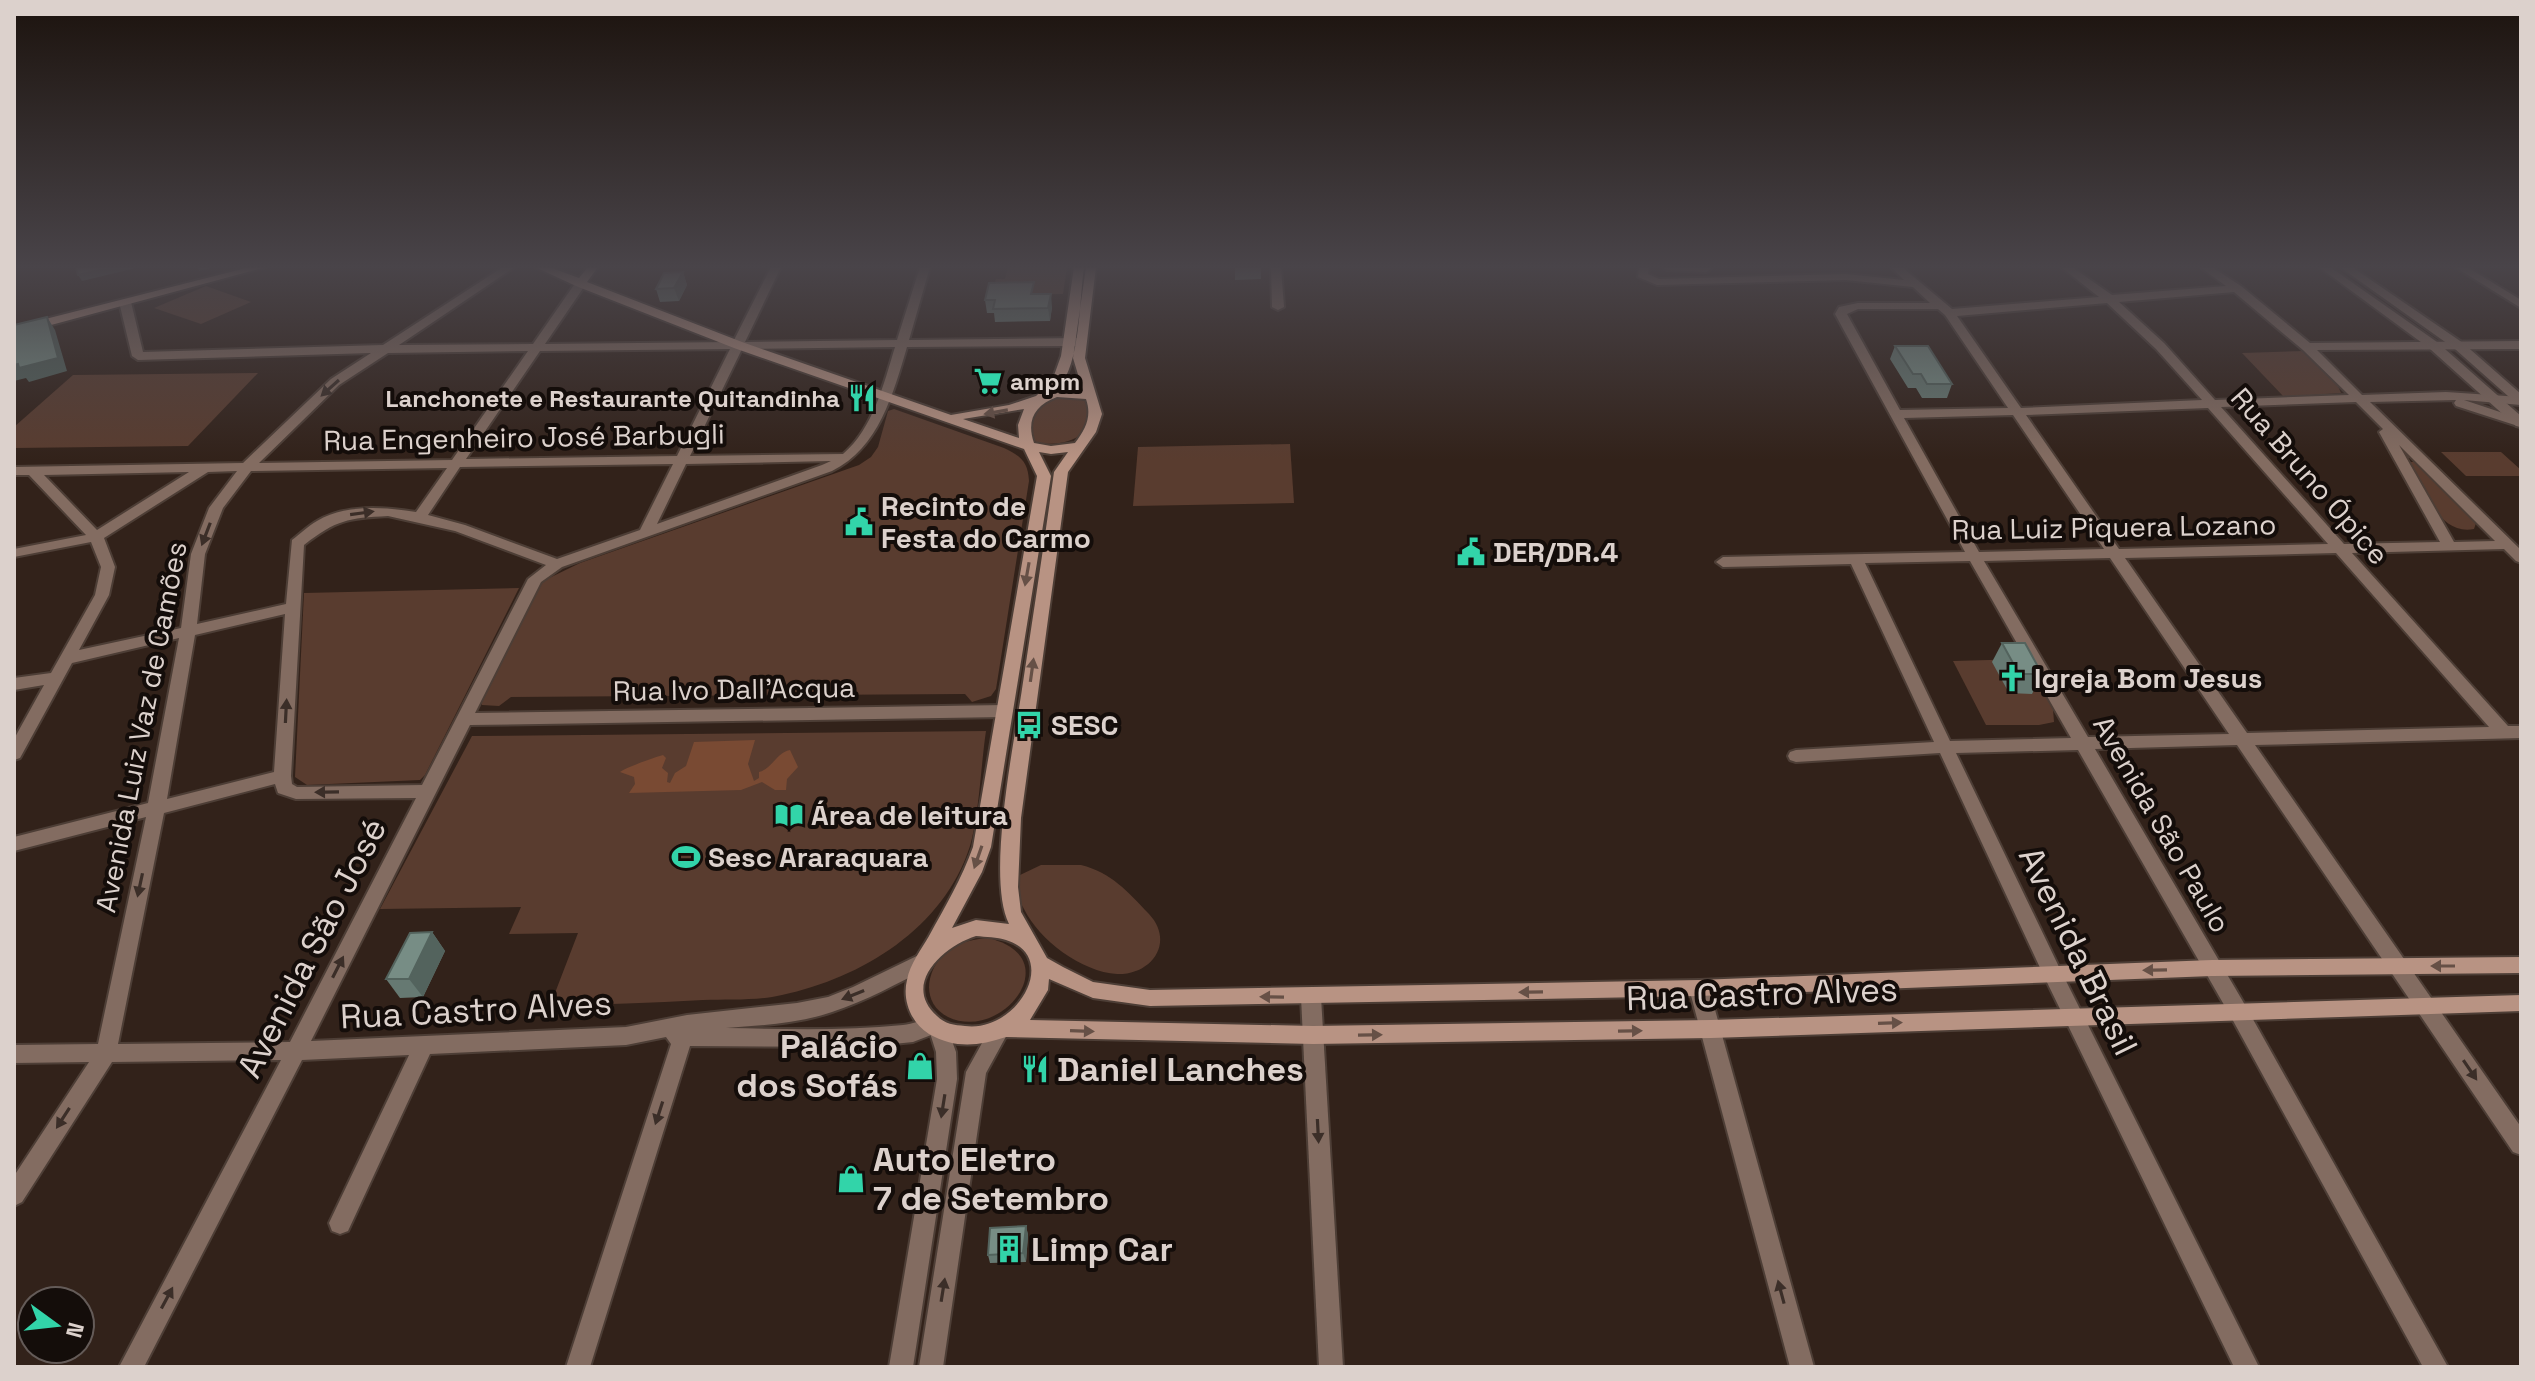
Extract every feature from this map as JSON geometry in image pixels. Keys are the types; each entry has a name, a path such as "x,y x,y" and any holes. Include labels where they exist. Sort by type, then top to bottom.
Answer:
{"main road":[{"path":"703,331 1029,446 1051,450 1076,447"},
{"path":"1026,939 1012,912 1009,887 1012,818 1061,472 1094,426 1095,404 1080,371 1075,331"},
{"path":"925,958 941,942 976,928 1012,931 1037,950 1043,981 1036,999 1023,1016 1002,1029 967,1036 935,1028 915,1003 916,974 973,872 982,847 1044,476 1042,465 1025,437 1024,420 1030,407 1046,396 1062,375 1076,331"},
{"path":"942,415 994,413 1056,393 1089,395"},
{"name":"Rua Castro Alves","path":"1042,964 1078,987 1122,997 1311,997 1699,988 2052,972 2521,965"},
{"name":"Rua Castro Alves","path":"1002,1029 1313,1035 1711,1029 2521,1003"}],"street":[{"path":"132,331 138,356 383,349 534,350 1074,342"},
{"name":"Avenida Luiz Vaz de Camões","path":"106,1053 156,809 188,633 198,554 216,508 246,468 335,382 410,331"},
{"path":"420,516 547,331"},
{"path":"645,534 745,331"},
{"path":"283,782 297,543 308,531 357,512 381,511 420,516 557,564 827,468 846,457 864,438 884,393 904,331"},
{"name":"Avenida São Paulo","path":"1851,331 1974,556 2238,1011 2436,1367"},
{"path":"1960,331 2521,1145"},
{"name":"Rua Bruno Ópice","path":"2145,331 2339,549 2512,732"},
{"path":"2289,331 2521,558"},
{"path":"2414,331 2521,423"},
{"path":"2438,331 2521,401"},
{"path":"2307,347 2521,345"},
{"path":"1898,414 2017,413 2210,403 2431,397 2491,397 2521,401"},
{"path":"2431,397 2503,415 2521,423"},
{"path":"2377,417 2449,545"},
{"name":"Rua Engenheiro José Barbugli","path":"14,471 846,457"},
{"path":"14,553 96,537 203,469"},
{"path":"14,754 102,595 108,567 96,537 33,471"},
{"name":"Rua Luiz Piquera Lozano","path":"1723,562 2507,545"},
{"name":"Avenida Brasil","path":"1856,560 2052,972 2247,1367"},
{"name":"Avenida São José","path":"131,1367 535,579 557,564"},
{"path":"69,658 291,608"},
{"path":"14,684 56,678"},
{"name":"Rua Ivo Dall'Acqua","path":"464,719 1005,711"},
{"path":"1796,756 1945,747 2512,732"},
{"path":"283,782 296,793 427,791"},
{"path":"14,844 283,782"},
{"name":"Rua Castro Alves","path":"14,1054 295,1051 685,1031 829,1005 860,993 925,958"},
{"path":"1699,988 1802,1367"},
{"path":"1311,997 1331,1367"},
{"path":"901,1367 947,1079 946,1052 935,1028"},
{"name":"Rua Castro Alves","path":"685,1031 726,1036 864,1038 935,1028"},
{"path":"931,1367 976,1072 1002,1029"},
{"path":"578,1367 685,1031"},
{"path":"340,1223 424,1044"},
{"path":"14,1195 106,1053"}],"shaded area":[{"path":"2304,351 2341,393 2284,397 2242,353"},
{"path":"258,373 188,446 14,448 14,427 73,375"},
{"path":"1068,397 1085,401 1089,423 1085,431 1068,441 1036,442 1029,432 1036,411 1046,402"},
{"name":"Recinto de Festa do Carmo","path":"894,409 1004,448 1019,457 1027,469 1029,481 996,689 991,696 972,702 965,694 511,697 499,706 482,705 482,698 543,581 580,563 859,465 871,457 878,447 888,411"},
{"path":"1290,444 1294,503 1133,506 1138,447"},
{"path":"2441,452 2501,452 2521,470 2521,476 2466,476"},
{"path":"2408,462 2415,462 2476,523 2474,529 2461,529 2441,517"},
{"path":"519,588 420,780 307,785 295,777 304,593"},
{"path":"2025,659 2053,709 2054,722 1986,725 1953,661"},
{"name":"Sesc Araraquara","path":"986,731 970,846 958,875 941,901 920,925 896,945 870,962 812,987 753,999 550,1006 578,933 509,934 521,907 380,909 472,736"},
{"path":"755,740 748,764 754,781 759,778 759,772 790,750 798,767 787,779 786,790 775,790 762,782 741,790 629,793 635,784 634,777 620,772 663,755 666,758 662,768 668,773 667,782 670,783 675,773 686,766 694,742"},
{"path":"1041,865 1081,865 1102,873 1118,884 1157,925 1160,946 1156,955 1140,969 1117,974 1076,961 1040,932 1024,909 1016,888 1020,875"},
{"path":"988,938 1012,948 1024,962 1025,978 1019,994 1006,1008 988,1018 969,1022 948,1017 938,1010 929,992 937,962 961,943"}],"building":[{"path":"14,331 51,331 58,358 19,368 18,364 14,365"},
{"path":"1895,346 1928,346 1952,384 1927,384 1921,374 1913,374"},
{"path":"2002,643 2025,643 2042,674 2019,674"},
{"path":"432,932 409,979 386,979 410,933"},
{"name":"Limp Car","path":"1026,1226 1023,1253 988,1255 990,1228"}],"place":[{"name":"ampm","path":"988,381"},
{"name":"Lanchonete e Restaurante Quitandinha","path":"862,398"},
{"name":"Recinto de Festa do Carmo","path":"859,522"},
{"name":"DER/DR.4","path":"1471,552"},
{"name":"Igreja Bom Jesus","path":"2012,678"},
{"name":"SESC","path":"1029,725"},
{"name":"Área de leitura","path":"789,815"},
{"name":"Sesc Araraquara","path":"686,857"},
{"name":"Palácio dos Sofás","path":"920,1066"},
{"name":"Daniel Lanches","path":"1035,1069"},
{"name":"Auto Eletro 7 de Setembro","path":"851,1179"},
{"name":"Limp Car","path":"1009,1249"}]}
